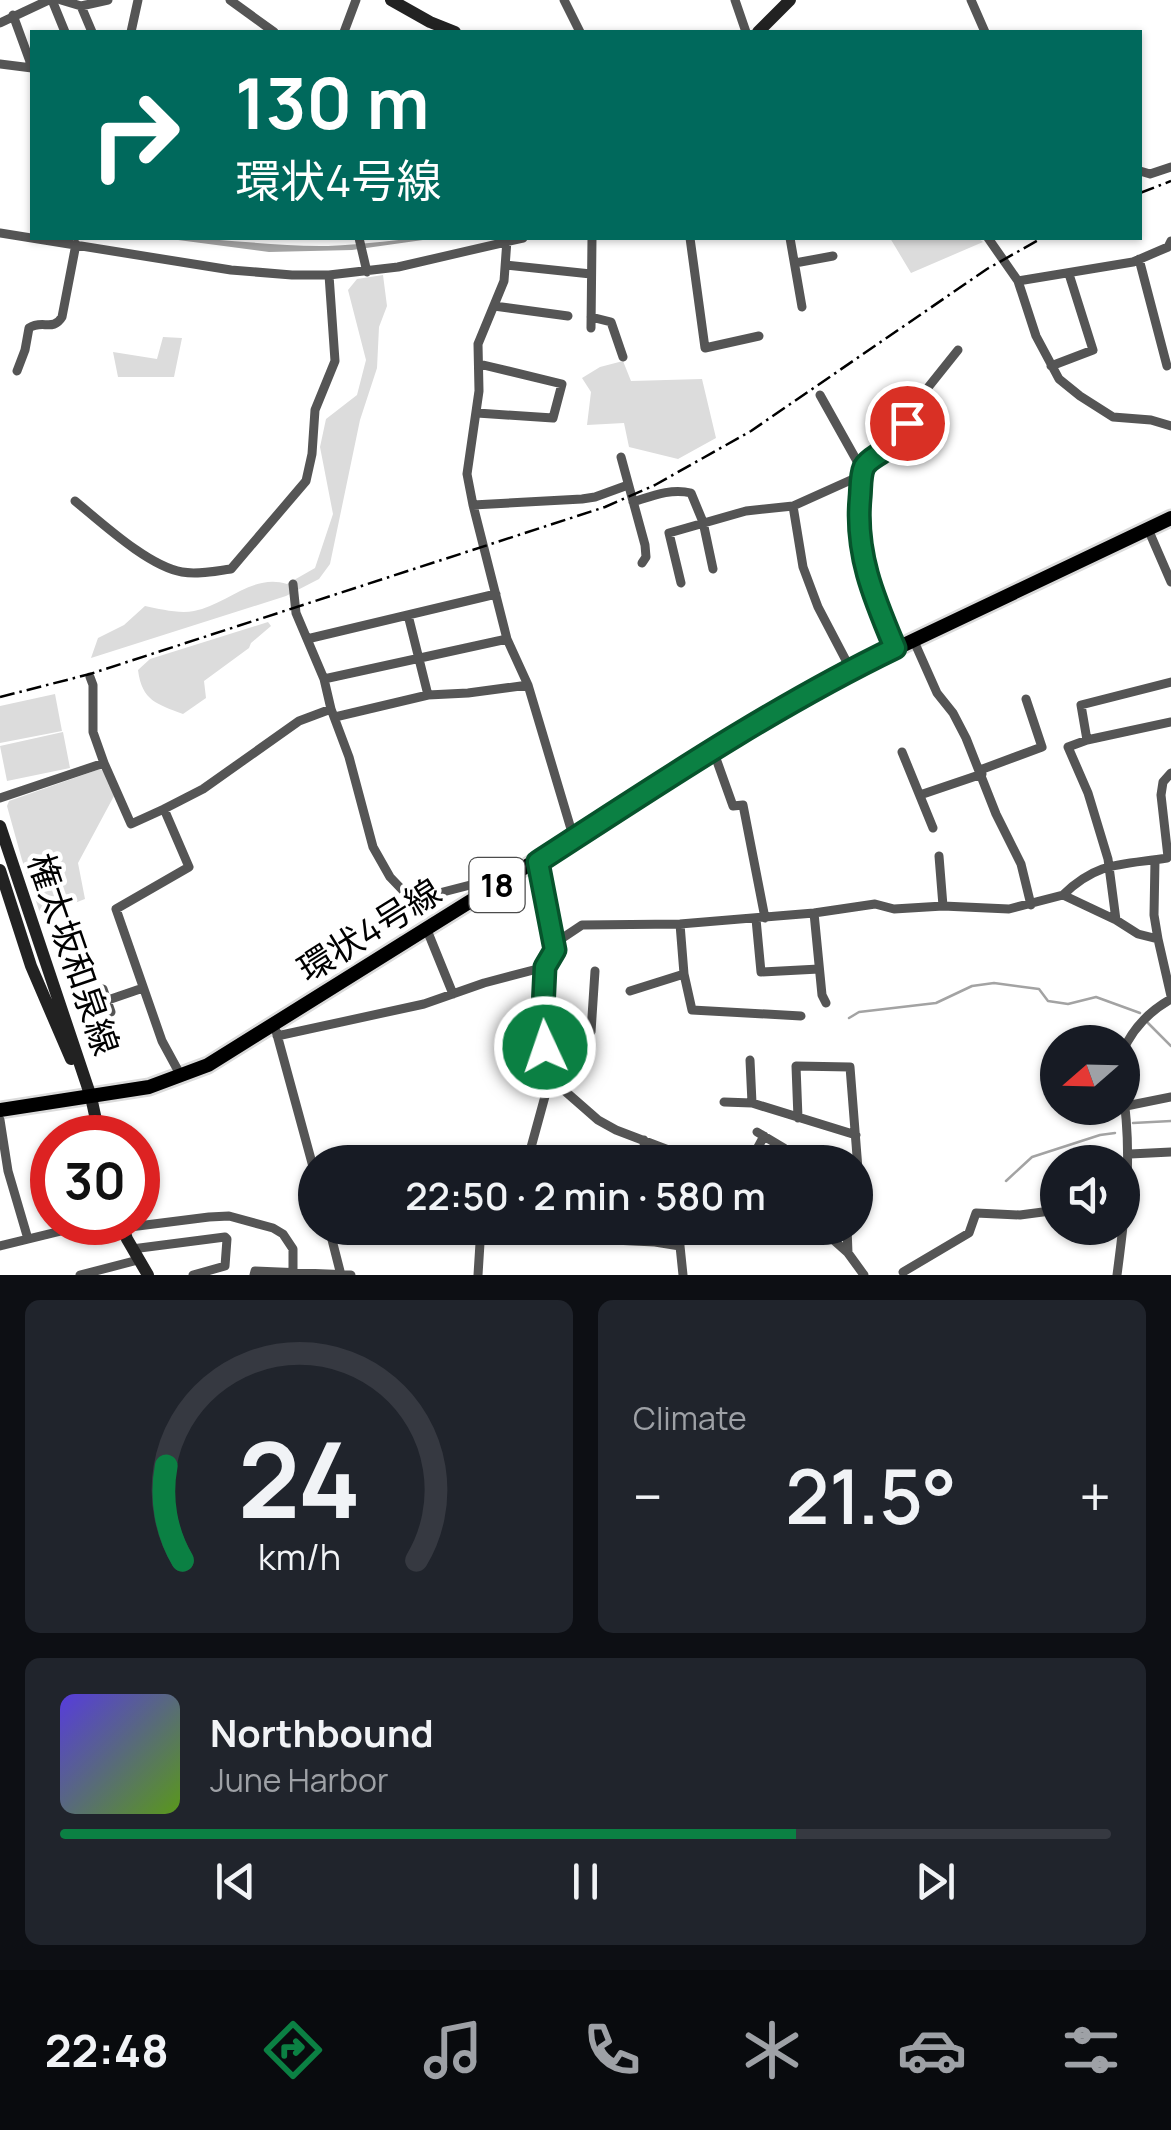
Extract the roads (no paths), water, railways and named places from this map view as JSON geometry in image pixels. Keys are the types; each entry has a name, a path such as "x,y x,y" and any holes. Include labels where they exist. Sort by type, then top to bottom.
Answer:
{"main road":[{"name":"環状4号線","path":"0,1110 149,1087 208,1065 276,1030 491,889 851,670 1171,518"}],"street":[{"path":"0,22 50,0 64,30"},
{"path":"61,0 81,6 108,0"},
{"path":"130,30 138,0"},
{"path":"230,0 271,30"},
{"path":"345,30 356,0"},
{"path":"391,0 449,30"},
{"path":"564,0 579,30"},
{"path":"735,0 745,30"},
{"path":"760,30 790,0"},
{"path":"970,0 983,30"},
{"path":"81,6 91,30"},
{"path":"13,16 30,63"},
{"path":"0,64 30,68"},
{"path":"1142,171 1150,174 1171,167"},
{"path":"0,233 30,237"},
{"path":"48,240 101,243 231,270 292,275 398,267 506,240 504,282 478,344 477,412 468,474 507,639 528,684 574,839"},
{"path":"360,240 367,272"},
{"path":"592,240 591,322 612,322 623,357"},
{"path":"690,240 705,348 759,336"},
{"path":"790,240 802,307"},
{"path":"989,240 1018,281 1026,313 1059,379 1113,417 1152,420 1171,426"},
{"path":"1018,281 1133,262 1168,247 1171,242"},
{"path":"17,371 26,350 29,328 38,323 58,324 62,316 76,244"},
{"path":"795,263 833,256"},
{"path":"1139,258 1167,366"},
{"path":"506,266 591,274"},
{"path":"1051,366 1093,350 1069,274"},
{"path":"75,501 163,566 194,573 231,569 306,481 316,410 335,362 328,275"},
{"path":"494,306 568,316"},
{"path":"681,583 669,533 746,511 794,506 862,472 870,460 903,432 922,395 958,350"},
{"path":"477,412 553,418 562,384 479,364"},
{"path":"820,395 862,472 858,535 876,602 895,648"},
{"path":"621,458 645,546 642,563"},
{"path":"473,505 582,499 628,484"},
{"path":"634,502 658,494 691,493 704,522 714,570"},
{"path":"794,506 804,567 818,607 851,670"},
{"path":"1148,528 1171,582"},
{"path":"293,584 296,613 324,679 373,847 390,878 412,900 478,883 491,889"},
{"path":"307,638 496,594"},
{"path":"408,615 428,695"},
{"path":"324,679 507,639"},
{"path":"913,640 981,772 1021,864 1031,905"},
{"path":"90,678 93,732 131,824 203,788 300,720 428,695 528,684"},
{"path":"1087,740 1081,705 1171,682"},
{"path":"920,795 1042,747 1026,699"},
{"path":"1116,920 1108,859 1088,793 1068,747 1171,722"},
{"path":"714,750 733,806 743,805 760,918 762,972 819,969"},
{"path":"902,752 933,828"},
{"path":"0,798 104,763"},
{"path":"555,943 582,925 680,924 814,914 874,904 894,909 1009,909 1031,905 1063,896 1089,874 1107,866 1169,857 1161,795 1163,782 1171,773"},
{"path":"164,810 188,867 116,909 162,1040 180,1076"},
{"name":"権太坂和泉線","path":"0,826 91,1097"},
{"path":"939,856 944,906"},
{"path":"1138,1025 1171,998 1154,915 1155,860"},
{"path":"532,1145 550,1078 542,1030 545,967 555,950 538,862"},
{"name":"権太坂和泉線","path":"0,870 31,966 62,1043 91,1097"},
{"path":"1063,896 1138,934 1158,939"},
{"path":"814,914 826,1003"},
{"path":"680,924 692,1010 801,1016"},
{"path":"427,930 453,994"},
{"path":"307,1145 276,1030 424,1004 545,967"},
{"path":"546,1055 591,1032 595,971"},
{"path":"630,990 684,974"},
{"path":"103,988 111,1012"},
{"path":"108,1000 143,988"},
{"path":"1158,1007 1171,1008"},
{"path":"750,1060 752,1103"},
{"path":"798,1118 796,1066 850,1067 857,1145"},
{"path":"550,1078 598,1120 653,1145"},
{"path":"91,1097 95,1115"},
{"path":"1140,1104 1171,1098"},
{"path":"724,1102 752,1103 856,1135"},
{"path":"0,1120 8,1170 28,1240 0,1246"},
{"path":"757,1145 761,1134 779,1145"},
{"path":"644,1140 644,1145"},
{"path":"1140,1154 1171,1152"},
{"path":"902,1274 969,1233 976,1213 1040,1212"},
{"path":"160,1221 228,1216 273,1228 283,1234 293,1249 293,1273"},
{"path":"80,1275 135,1254 225,1237 225,1266 193,1275"},
{"path":"131,1245 148,1275"},
{"path":"333,1245 341,1275"},
{"path":"478,1275 480,1245"},
{"path":"674,1245 680,1246 683,1275"},
{"path":"839,1245 864,1275"},
{"path":"847,1245 848,1253"},
{"path":"1117,1275 1120,1245"},
{"path":"254,1275 255,1271 351,1275"}],"waterway":[{"path":"849,1018 859,1012 936,1003 972,986 994,983 1039,989 1048,1001 1068,1004 1096,997 1140,1013"},
{"path":"1148,1023 1171,1046"},
{"path":"1140,1123 1171,1121"},
{"path":"1006,1181 1032,1157 1115,1133"}],"railway":[{"path":"1142,192 1171,181"},
{"path":"0,697 90,674 605,507 655,485 751,431 987,269 1038,240"}]}
